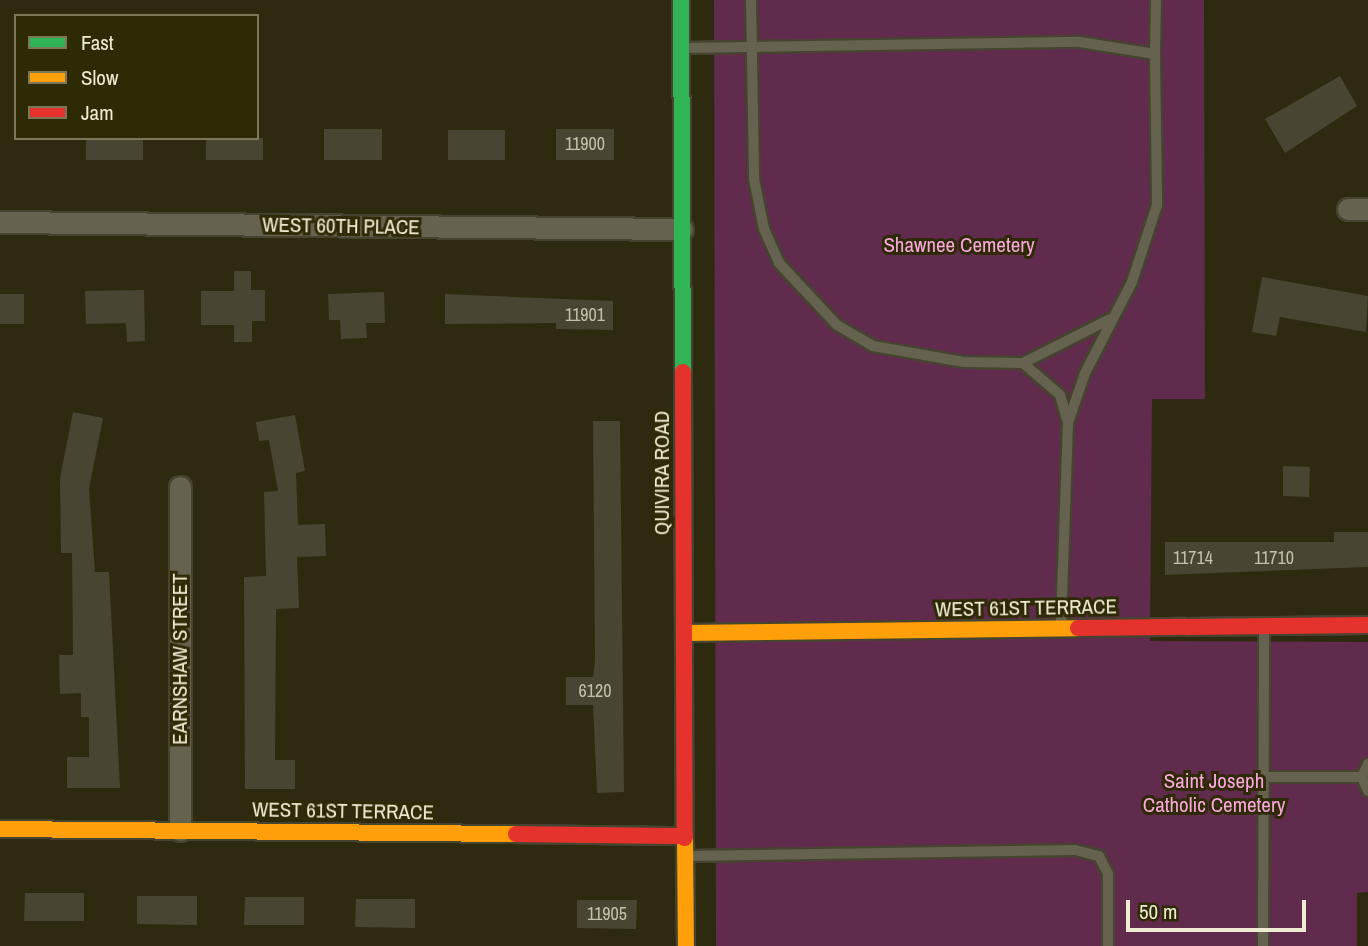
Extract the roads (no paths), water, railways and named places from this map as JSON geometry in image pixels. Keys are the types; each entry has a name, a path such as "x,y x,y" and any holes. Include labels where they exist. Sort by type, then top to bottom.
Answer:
{"street":[{"name":"QUIVIRA ROAD","path":"681,0 687,946"},
{"name":"WEST 60TH PLACE","path":"0,222 682,229"},
{"name":"EARNSHAW STREET","path":"180,487 180,831"},
{"name":"WEST 61ST TERRACE","path":"684,633 1368,625"},
{"name":"WEST 61ST TERRACE","path":"0,829 685,836"}],"lane":[{"path":"751,0 748,45 754,180 764,229 779,263 805,295 837,324 873,346 964,362 1023,363 1110,319"},
{"path":"1068,423 1110,319 1132,282 1157,205 1156,0"},
{"path":"681,48 748,45 1080,43 1155,54"},
{"path":"1023,363 1060,395 1068,423 1061,628"},
{"path":"1263,946 1264,626"},
{"path":"1368,764 1362,777 1368,791"},
{"path":"1264,778 1362,777"},
{"path":"685,856 1076,850 1099,856 1108,874 1108,946"}],"park label":[{"name":"Shawnee Cemetery","path":"959,245"},
{"name":"Saint Joseph Catholic Cemetery","path":"1214,793"}]}
